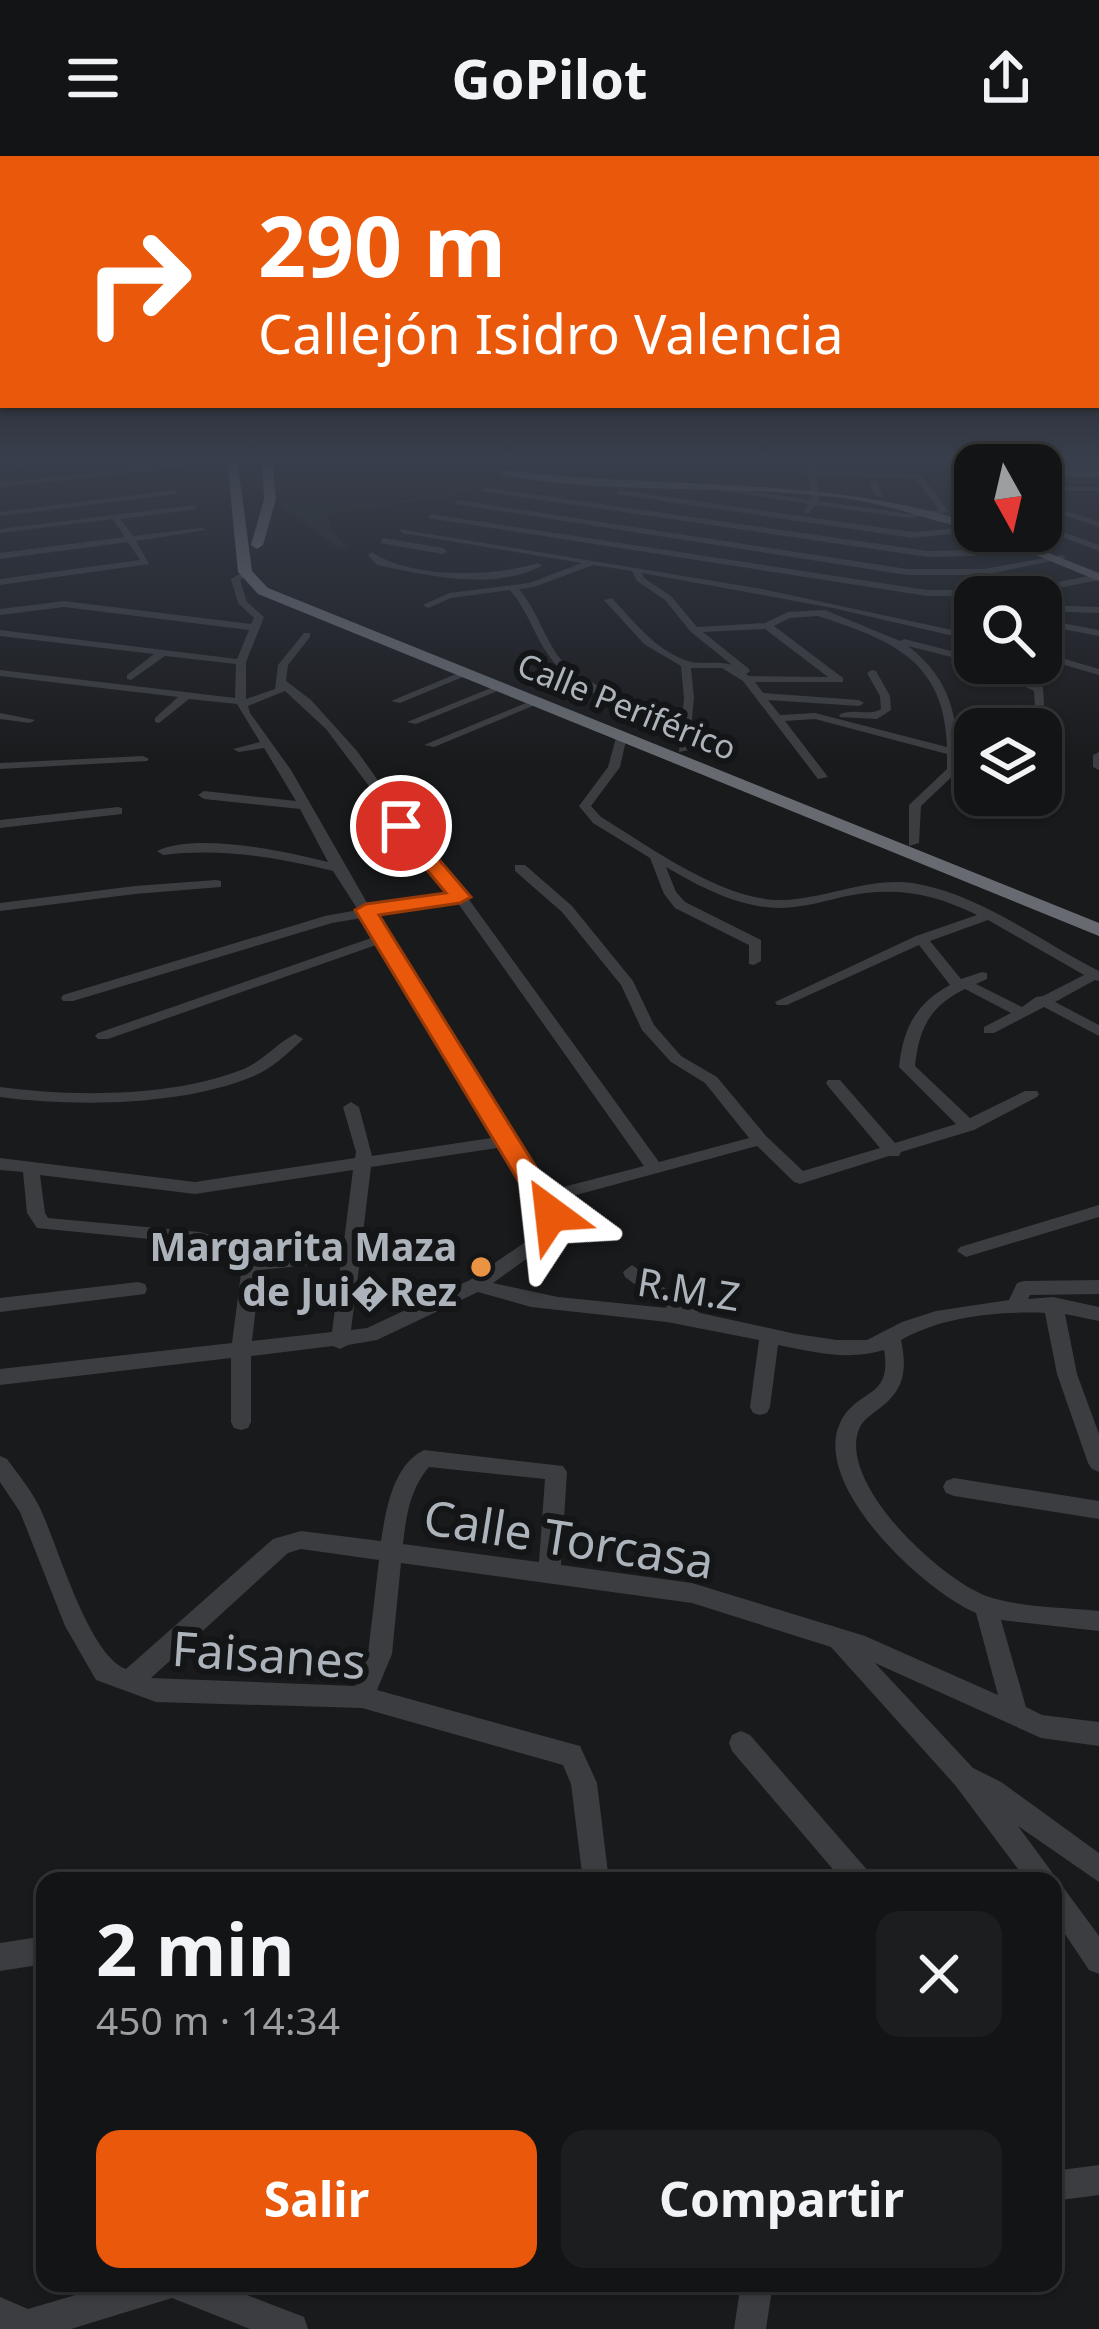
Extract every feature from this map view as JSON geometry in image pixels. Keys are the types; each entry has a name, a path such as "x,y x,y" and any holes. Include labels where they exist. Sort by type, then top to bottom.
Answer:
{"highway":[{"path":"244,559 246,574"},
{"name":"Calle Periférico","path":"261,559 264,572 280,587 1099,917"},
{"name":"Calle Periférico","path":"246,574 262,591 1099,930"},
{"path":"307,635 312,618 308,610"},
{"path":"307,635 325,627 349,627"},
{"path":"425,657 429,663 530,705 562,712"}],"main road":[{"path":"1060,559 1099,576"}],"street":[{"path":"0,582 144,559"},
{"path":"376,559 481,580 515,576 538,566"},
{"path":"479,559 556,568"},
{"path":"570,559 872,612 954,633"},
{"path":"701,559 954,593"},
{"path":"742,566 749,559"},
{"path":"836,559 935,573 998,571 1057,559"},
{"path":"428,605 448,596 514,589 591,563"},
{"path":"636,570 694,630 730,655 822,777"},
{"path":"0,1377 340,1342 398,1323 477,1285 544,1238 551,1214 544,1198 338,868 242,704 242,662 259,614 243,603 235,579 246,574"},
{"path":"1062,586 1099,576"},
{"path":"514,589 535,610 541,638 564,668 617,705"},
{"path":"1062,589 1087,600"},
{"path":"609,600 646,641 686,665 724,665 750,679 839,680 767,626"},
{"path":"0,612 64,604 257,628"},
{"path":"1062,607 1099,612"},
{"path":"694,630 767,626 788,615 872,612"},
{"path":"818,613 954,656"},
{"path":"1062,626 1099,633"},
{"path":"839,628 927,664"},
{"path":"2,634 242,662"},
{"path":"0,674 242,704 276,695 283,683 283,665 307,635"},
{"path":"886,638 927,664 946,694 954,752 950,776 915,805 913,842"},
{"path":"131,677 162,653"},
{"path":"1062,662 1099,672"},
{"path":"683,750 689,698 686,665"},
{"path":"778,718 883,714 885,696 872,673"},
{"path":"396,700 460,676"},
{"path":"283,683 316,706 653,1166"},
{"path":"1028,684 1039,689 1039,705"},
{"path":"412,722 495,690"},
{"path":"159,720 187,695"},
{"path":"761,696 859,703"},
{"path":"430,745 530,705"},
{"path":"0,716 30,720"},
{"path":"815,716 954,752"},
{"path":"622,736 614,766 585,806 597,820 719,889 763,904 895,885 933,892 1097,976"},
{"path":"239,749 266,744"},
{"path":"1099,754 1099,766"},
{"path":"0,766 143,759"},
{"path":"204,795 304,806"},
{"path":"0,824 118,811"},
{"path":"163,850 242,847 338,868"},
{"path":"655,854 665,892 698,917 756,943 754,961"},
{"path":"520,868 567,909 628,984 646,1027 676,1058 711,1080 760,1140 805,1179 968,1126 1031,1094"},
{"path":"0,907 147,885 216,884"},
{"path":"68,998 366,910 460,897"},
{"path":"782,1002 921,939 986,916"},
{"path":"103,1036 384,938"},
{"path":"921,939 961,984 1020,1012"},
{"path":"968,1126 907,1066 912,1025 925,1007 982,976"},
{"path":"989,1030 1097,976"},
{"path":"1041,1000 1099,1031"},
{"path":"0,1092 37,1099 197,1085 250,1072 295,1040"},
{"path":"834,1083 893,1152"},
{"path":"340,1342 355,1254 363,1162 363,1144 351,1107"},
{"path":"544,1198 760,1140"},
{"path":"0,1164 195,1188 508,1141"},
{"path":"31,1170 36,1213 44,1224 200,1238 225,1245 251,1264 355,1254"},
{"path":"966,1252 1099,1211"},
{"path":"241,1422 241,1353 251,1264"},
{"path":"632,1272 695,1318"},
{"name":"R.M.Z","path":"477,1285 548,1304 695,1318 769,1339 855,1348 892,1341 913,1324 1015,1308"},
{"path":"1015,1308 1024,1288 1099,1287"},
{"path":"0,1305 138,1289"},
{"path":"1015,1308 1053,1304 1099,1314"},
{"path":"1053,1304 1067,1374 1099,1463"},
{"path":"760,1407 769,1339"},
{"path":"892,1341 900,1370 895,1383 852,1422 846,1437 853,1483 879,1524 966,1599 986,1606 1099,1621"},
{"path":"362,1697 380,1655 391,1553 409,1470 424,1458 549,1468 559,1479 549,1574"},
{"name":"Faisanes","path":"0,1465 29,1508 90,1654 104,1672 155,1691 362,1697 571,1755 579,1767 595,1872"},
{"path":"954,1487 1099,1510"},
{"name":"Calle Torcasa","path":"128,1683 281,1546 301,1540 692,1593 865,1647 1041,1726 1099,1734"},
{"path":"986,1606 1016,1715"},
{"path":"838,1640 964,1776 1037,1872"},
{"path":"741,1743 852,1872"},
{"path":"964,1776 1004,1799 1099,1869"},
{"path":"1065,1923 1099,1960"},
{"path":"0,1957 36,1951"},
{"path":"1062,2185 1099,2180"},
{"path":"21,2322 138,2292"},
{"path":"196,2292 292,2329"},
{"path":"750,2329 756,2292"}],"place":[{"name":"Margarita Maza de Jui�Rez","path":"481,1267"}],"route":[{"path":"401,826 460,897 366,910 551,1214"}]}
